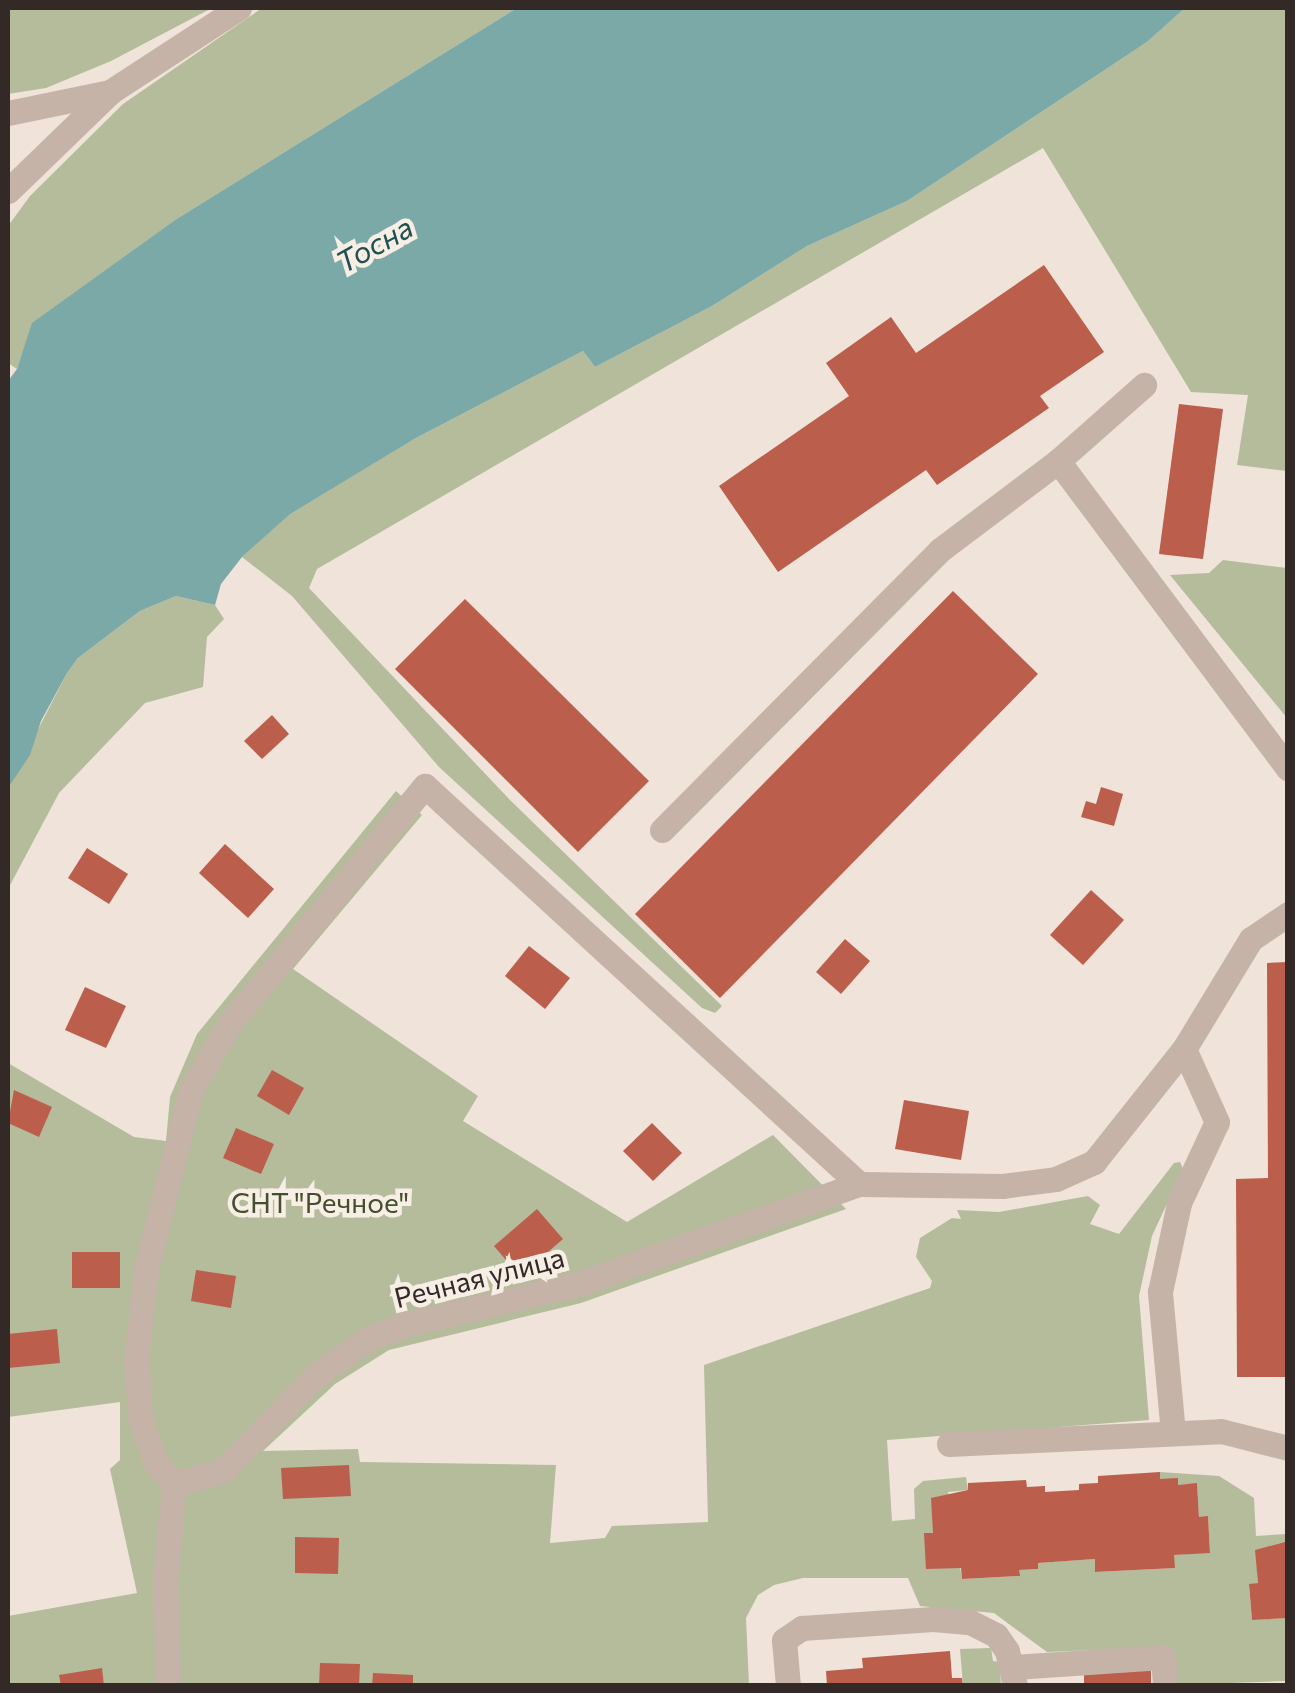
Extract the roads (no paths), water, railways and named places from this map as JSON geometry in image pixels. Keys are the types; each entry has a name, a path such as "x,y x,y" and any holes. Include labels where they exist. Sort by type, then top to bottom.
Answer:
{"street":[{"path":"8,191 110,92 238,8"},
{"path":"8,113 110,92"},
{"path":"662,830 940,550 1058,461 1144,384"},
{"path":"1058,461 1288,768"},
{"path":"168,1686 166,1579 174,1484 155,1461 140,1418 136,1360 146,1270 191,1090 230,1024 425,786 859,1184 1002,1186 1056,1179 1094,1162 1184,1049 1250,939 1288,914"},
{"path":"1173,1434 1160,1292 1179,1203 1217,1122 1184,1049"},
{"name":"Речная улица","path":"174,1484 222,1471 314,1378 367,1339 403,1325 578,1284 859,1184"},
{"path":"950,1444 1221,1431 1288,1448"},
{"path":"788,1686 784,1640 802,1628 822,1624 970,1622 996,1635 1014,1676 1163,1658 1165,1686"}],"water":[{"name":"Тосна","path":"517,8 1185,8 1147,42 907,201 807,246 712,306 595,367 583,351 416,438 290,514 242,557 221,584 215,605 176,596 140,611 78,658 41,721 30,755 8,788 8,381 17,369 32,323 175,220"}],"park label":[{"name":"СНТ \"Речное\"","path":"320,1202"}]}
